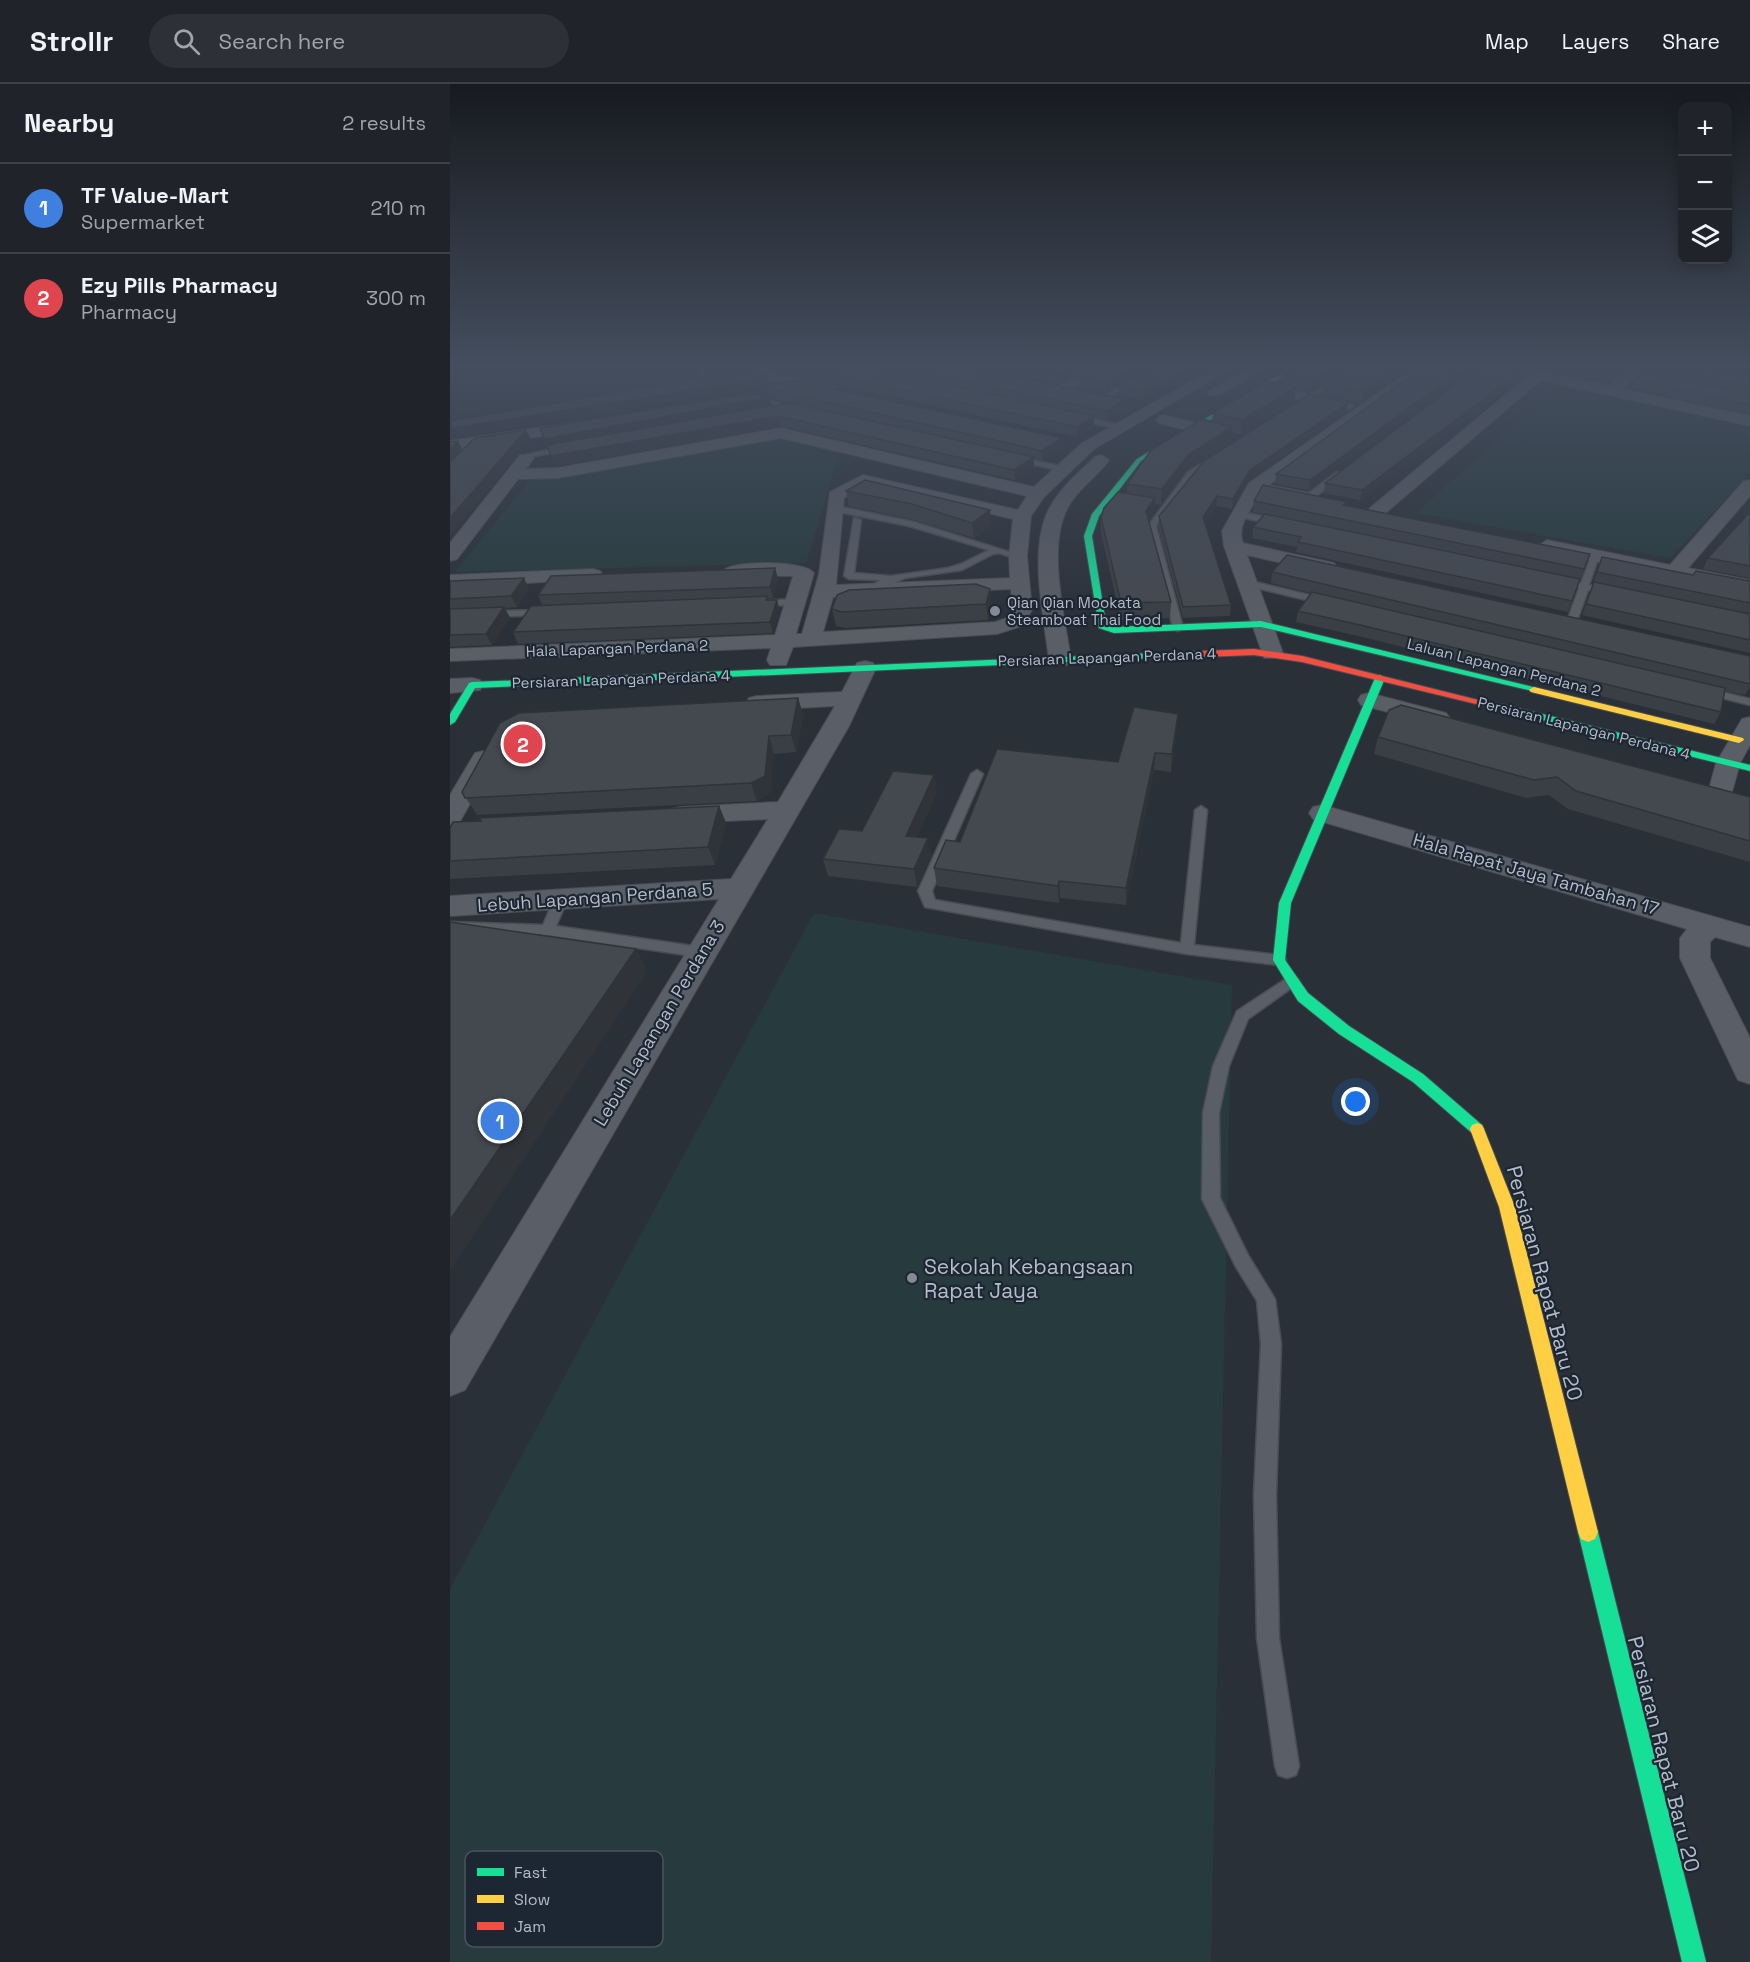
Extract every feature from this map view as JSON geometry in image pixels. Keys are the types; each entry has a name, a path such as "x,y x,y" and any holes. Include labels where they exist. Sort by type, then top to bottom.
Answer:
{"street":[{"path":"450,555 530,452"},
{"path":"515,474 558,473 677,452"},
{"path":"861,452 1038,493"},
{"path":"811,639 826,591 836,496 863,480 877,481 1022,516 1038,493 1082,452"},
{"path":"1060,660 1049,532 1057,510 1075,485 1109,452"},
{"name":"Laluan Lapangan Perdana 2","path":"1154,452 1139,460 1112,502 1095,516 1088,536 1101,624 1105,628 1114,630 1262,624 1745,732"},
{"path":"1272,653 1233,546 1231,531 1255,488 1304,452"},
{"path":"1376,512 1447,452"},
{"path":"1675,571 1750,485"},
{"path":"1255,488 1331,502"},
{"path":"1353,507 1399,516"},
{"name":"Hala Lapangan Perdana 2","path":"450,655 785,641 997,628 1015,622 1022,610 1018,556 1022,516"},
{"path":"1526,542 1748,583"},
{"path":"1233,546 1350,572"},
{"path":"710,571 800,570 804,573 774,672"},
{"path":"450,581 617,574"},
{"path":"499,653 550,577"},
{"path":"826,591 882,583 1021,583"},
{"path":"1548,615 1594,626"},
{"name":"Persiaran Lapangan Perdana 4","path":"461,686 1272,653 1739,766"},
{"name":"Lebuh Lapangan Perdana 3","path":"450,1376 700,952 787,810 865,668"},
{"path":"1279,960 1285,903 1380,678"},
{"path":"450,722 461,686"},
{"path":"732,704 849,699"},
{"name":"Persiaran Lapangan Perdana 4","path":"1369,700 1460,724"},
{"path":"1720,793 1739,766 1745,732"},
{"path":"458,823 495,739"},
{"path":"659,816 787,810"},
{"name":"Hala Rapat Jaya Tambahan 17","path":"1322,813 1750,937"},
{"name":"Lebuh Lapangan Perdana 5","path":"450,906 741,888"},
{"path":"1712,925 1695,938 1695,958 1750,1071"},
{"name":"Persiaran Rapat Baru 20","path":"1279,960 1303,996 1344,1030 1418,1078 1479,1131 1507,1207 1694,1962"}],"lane":[{"path":"529,455 548,452"},
{"path":"1178,628 1152,526 1191,474 1224,452"},
{"path":"1005,456 1062,469"},
{"path":"1308,498 1346,469"},
{"path":"1152,508 1164,510"},
{"path":"836,512 857,520 983,553 997,551"},
{"path":"836,512 911,524 1018,556"},
{"path":"1239,514 1286,524"},
{"path":"857,520 849,576 882,583 963,567 983,553"},
{"path":"1572,621 1595,556"},
{"path":"1551,579 1618,593"},
{"path":"1247,583 1340,605"},
{"path":"749,604 796,602"},
{"path":"450,615 550,612"},
{"path":"1694,688 1750,702"},
{"path":"977,774 925,891 930,904 1187,949 1279,960"},
{"path":"1187,949 1201,810"},
{"path":"548,930 561,899"},
{"path":"450,927 548,930 700,952"},
{"path":"1287,1766 1268,1638 1265,1494 1271,1344 1266,1299 1242,1261 1211,1199 1210,1113 1221,1066 1242,1015 1292,980"}],"green space":[{"path":"702,452 840,452 806,563 455,572 530,480"},
{"path":"1484,452 1750,452 1750,473 1670,558 1416,513"},
{"name":"Sekolah Kebangsaan Rapat Jaya","path":"814,913 1232,985 1211,1962 450,1962 450,1589"}],"building":[{"path":"461,452 507,452 450,518 450,462"},
{"path":"549,452 576,452 551,456"},
{"path":"934,452 1010,452 1034,457 1014,470"},
{"path":"1150,452 1193,452 1188,455 1162,489 1127,484"},
{"path":"1219,452 1277,452 1249,471 1233,499 1217,496 1203,517 1231,605 1183,607 1159,516 1204,461"},
{"path":"1307,452 1349,452 1310,480 1276,474"},
{"path":"1367,452 1413,452 1362,490 1325,483"},
{"path":"865,480 990,510 972,523 912,504 846,491"},
{"path":"1263,485 1347,502 1343,505 1590,554 1584,569 1254,501"},
{"path":"1118,492 1155,498 1146,511 1171,602 1121,603 1101,517 1104,508"},
{"path":"1750,512 1750,566 1708,558"},
{"path":"1265,514 1580,579 1572,601 1298,542 1301,537 1253,527"},
{"path":"1287,555 1750,656 1750,684 1272,572"},
{"path":"1602,557 1693,575 1696,571 1750,581 1750,603 1597,572"},
{"path":"775,568 770,587 538,595 551,576"},
{"path":"524,578 511,596 450,599 450,581"},
{"path":"1594,582 1750,614 1750,640 1586,604"},
{"path":"976,584 990,589 986,604 841,612 832,609 837,595 849,590"},
{"path":"1312,592 1725,688 1721,712 1298,611"},
{"path":"767,596 766,600 777,600 770,622 513,632 531,606"},
{"path":"504,607 486,634 450,635 450,609"},
{"path":"798,698 791,735 769,736 765,776 751,783 465,798 462,792 500,723 519,713"},
{"path":"1401,705 1750,797 1750,841 1576,791 1557,777 1534,780 1378,737 1389,710"},
{"path":"1134,707 1178,714 1172,754 1155,753 1126,888 1059,881 1058,886 934,868 946,840 960,842 997,749 1118,762"},
{"path":"893,771 934,775 906,836 928,838 914,869 823,859 839,829 862,831"},
{"path":"719,806 708,847 450,861 450,828 453,822 481,821 479,818"},
{"path":"450,922 636,949 450,1220"}],"traffic: fast":[{"path":"1153,452 1139,460 1095,516 1088,536 1102,626 1114,630 1261,624 1534,690"},
{"path":"450,722 472,685 1202,654"},
{"path":"1380,678 1285,903 1279,960 1303,997 1344,1030 1418,1078 1477,1129"},
{"path":"1497,706 1750,768"},
{"path":"1588,1532 1694,1962"}],"traffic: slow":[{"path":"1534,690 1739,740"},
{"path":"1477,1129 1507,1207 1588,1532"}],"traffic: jam":[{"path":"1202,654 1254,652 1302,659 1497,706"}],"place":[{"name":"Qian Qian Mookata Steamboat Thai Food","path":"995,611"},
{"name":"Ezy Pills Pharmacy","path":"523,744"},
{"name":"TF Value-Mart","path":"500,1121"},
{"name":"Sekolah Kebangsaan Rapat Jaya","path":"912,1278"}]}
